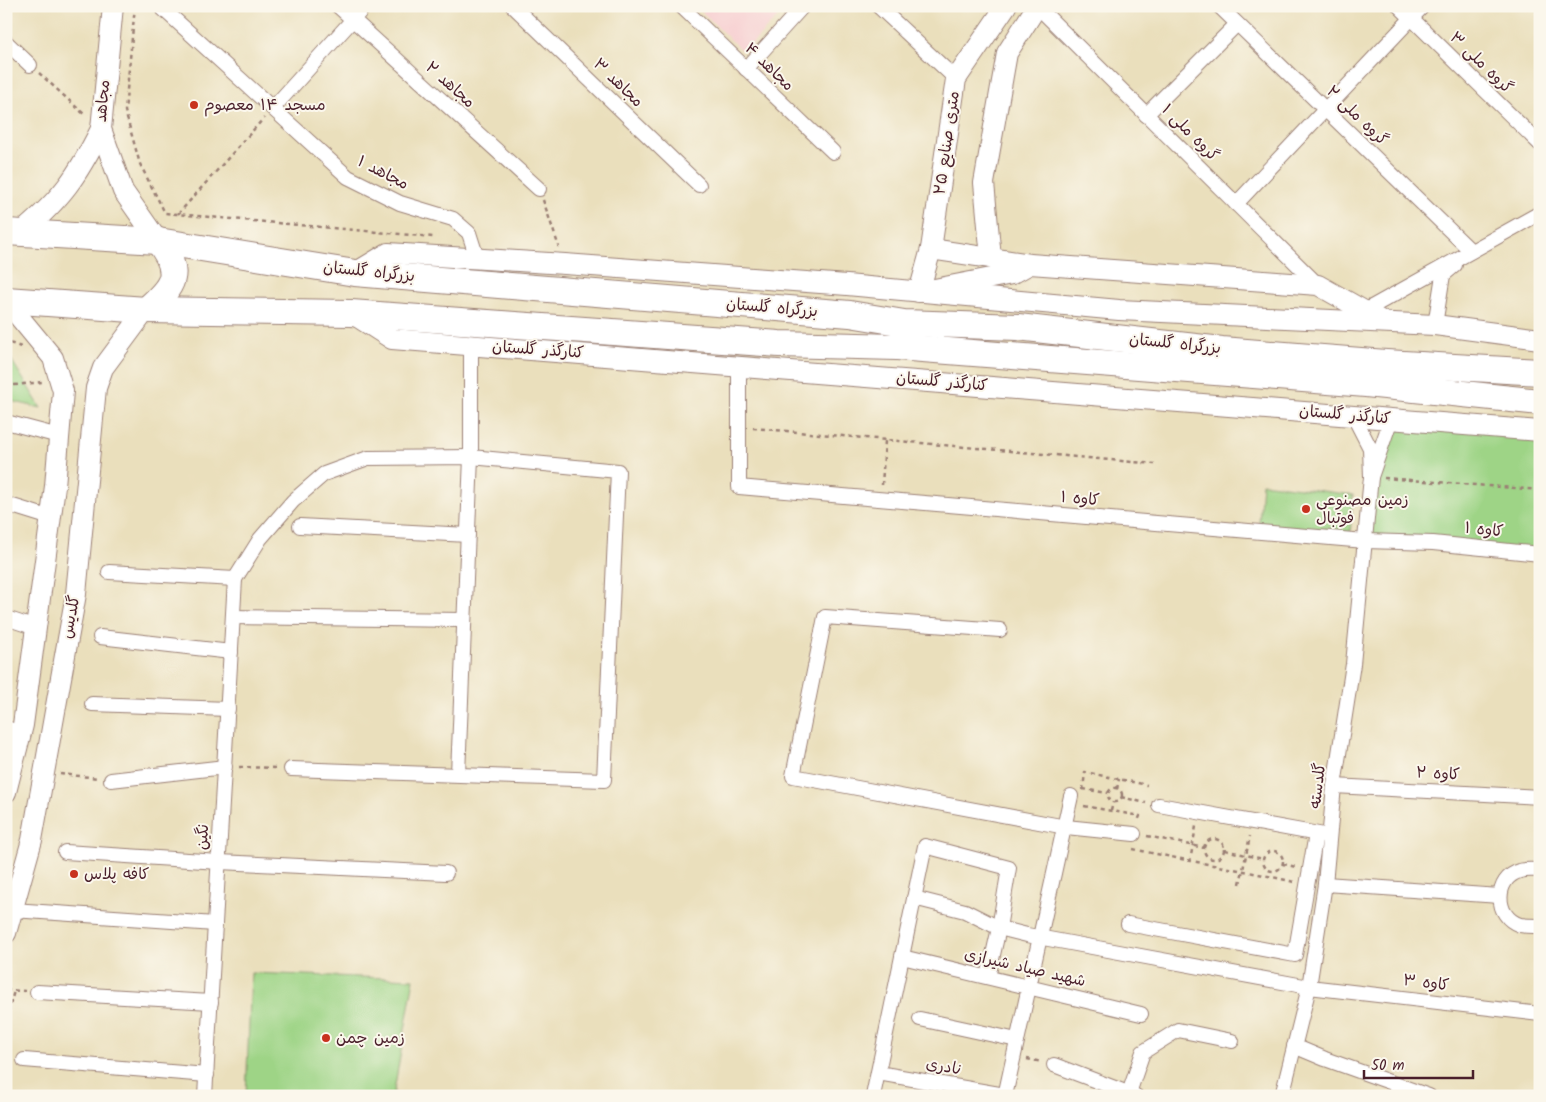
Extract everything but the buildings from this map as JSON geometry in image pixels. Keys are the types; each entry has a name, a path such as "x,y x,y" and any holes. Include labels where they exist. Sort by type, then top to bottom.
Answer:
{"highway":[{"name":"بزرگراه گلستان","path":"11,235 158,241 355,272 850,314 904,323 1018,327 1222,350 1386,363 1540,372"},
{"path":"146,310 167,293 173,276 169,256 158,241"},
{"name":"بزرگراه گلستان","path":"6,301 146,310 351,313 708,339 739,353 897,347 1366,384 1540,402"},
{"path":"707,302 717,313 718,320 716,329 708,339"},
{"path":"739,353 730,322 732,314 740,305"}],"street":[{"name":"مجاهد","path":"113,6 101,129 123,191 158,241"},
{"name":"۱ مجاهد","path":"160,6 348,177 400,203 453,219 469,233 477,258"},
{"name":"مجاهد ۲","path":"338,6 539,189"},
{"path":"273,108 365,6"},
{"name":"مجاهد ۴","path":"681,6 833,152"},
{"path":"746,68 803,6"},
{"path":"878,6 956,79"},
{"name":"۲۵ متری صنایع","path":"919,292 931,249 956,79 1006,6"},
{"path":"991,258 984,184 1006,63 1008,54 1037,6"},
{"name":"گروه ملی ۱","path":"1037,6 1318,285"},
{"name":"گروه ملی ۲","path":"1218,6 1471,251"},
{"name":"گروه ملی ۳","path":"1399,6 1540,144"},
{"path":"1236,204 1423,6"},
{"name":"مجاهد ۳","path":"515,7 699,185"},
{"path":"1146,115 1237,24"},
{"path":"6,42 30,64"},
{"path":"11,235 49,210 70,185 101,129"},
{"path":"1346,322 1540,213"},
{"path":"931,249 1030,264 1318,285 1364,312 1389,324"},
{"path":"1435,325 1444,275 1471,251"},
{"path":"355,272 388,253 477,258 919,292 1119,310 1435,325 1540,340"},
{"path":"919,292 1012,274 1030,264"},
{"name":"گلدیس","path":"6,301 53,358 63,390 51,518 36,628 14,731 6,792"},
{"name":"گلدیس","path":"6,934 32,840 76,594 96,388 102,368 146,310"},
{"name":"کنارگذر گلستان","path":"351,313 392,339 471,345 739,353 1391,419 1540,431"},
{"path":"458,774 471,457 471,345"},
{"name":"کاوه ۱","path":"739,353 739,487 1364,541 1433,543 1540,554"},
{"path":"1353,415 1370,448 1371,477"},
{"path":"1371,477 1391,419"},
{"path":"6,422 60,436"},
{"path":"109,572 235,579 260,539 293,501 324,474 368,458 471,457 618,471 604,780 291,769"},
{"name":"گلدسته","path":"1282,1096 1309,987 1325,884 1323,835 1334,786 1353,664 1371,477"},
{"path":"6,504 51,518"},
{"path":"300,526 468,535"},
{"name":"نگین","path":"205,1096 235,579"},
{"path":"233,617 463,620"},
{"path":"1000,630 825,617 793,776 1066,827 1134,834"},
{"path":"6,618 36,628"},
{"path":"100,637 231,652"},
{"path":"92,704 228,709"},
{"path":"111,780 225,767"},
{"name":"کاوه ۲","path":"1334,786 1540,797"},
{"path":"1005,1096 1066,827 1079,794"},
{"path":"1128,924 1295,954 1307,885 1323,835 1158,805"},
{"path":"873,1096 925,846 1009,868 999,928 988,977"},
{"path":"65,852 219,862 446,873"},
{"path":"1540,870 1518,871 1510,876 1503,884 1500,896 1504,913 1512,920 1520,925 1540,926"},
{"path":"1325,884 1500,896"},
{"name":"کاوه ۳","path":"914,898 965,911 999,928 1309,987 1540,1014"},
{"path":"13,910 215,924"},
{"name":"شهید صیاد شیرازی","path":"902,957 1140,1014"},
{"path":"37,992 211,1002"},
{"path":"920,1019 1017,1040"},
{"path":"1054,1065 1131,1095 1143,1052 1178,1030 1232,1041"},
{"path":"1294,1046 1426,1095"},
{"path":"24,1060 207,1074"},
{"name":"نادری","path":"878,1073 1005,1096"}],"path":[{"path":"135,6 126,111 140,164 165,213 442,238"},
{"path":"30,64 101,129"},
{"path":"178,214 273,108"},
{"path":"539,189 565,264"},
{"path":"6,336 10,343 27,349"},
{"path":"6,386 60,377"},
{"path":"739,427 1155,464"},
{"path":"881,499 885,440"},
{"path":"1371,477 1540,490"},
{"path":"225,767 291,769"},
{"path":"43,772 111,780"},
{"path":"1116,789 1108,793 1079,794 1085,772 1147,784"},
{"path":"1116,789 1119,779"},
{"path":"1116,789 1120,790 1121,797"},
{"path":"1108,793 1110,800 1113,802"},
{"path":"1113,802 1116,802 1121,797"},
{"path":"1121,797 1158,805"},
{"path":"1111,811 1113,802"},
{"path":"1066,827 1078,817 1080,806 1140,816 1132,848 1190,862 1243,870 1307,885"},
{"path":"1190,862 1198,812"},
{"path":"1240,884 1253,822"},
{"path":"1134,834 1204,848"},
{"path":"1204,848 1209,840 1218,840 1222,842 1225,850"},
{"path":"1204,848 1207,856 1211,859 1220,858 1225,850"},
{"path":"1225,850 1263,859"},
{"path":"1273,851 1282,855 1284,859 1282,868 1271,871 1265,868 1263,859 1269,852 1273,851"},
{"path":"1270,876 1271,871"},
{"path":"6,990 37,992"},
{"path":"6,1020 14,990"},
{"path":"1014,1056 1054,1065"}],"shaded area":[{"path":"696,6 788,6 747,49 742,51"}],"green space":[{"path":"6,351 41,408 6,400"},
{"path":"1391,419 1540,430 1540,553 1365,541 1379,448"},
{"name":"زمین مصنوعی فوتبال","path":"1262,483 1353,495 1350,536 1259,524"},
{"name":"زمین چمن","path":"251,973 414,979 393,1096 246,1096"}],"place":[{"name":"مسجد ۱۴ معصوم","path":"194,105"},
{"name":"زمین مصنوعی فوتبال","path":"1306,509"},
{"name":"کافه پلاس","path":"74,874"},
{"name":"زمین چمن","path":"326,1038"}]}
